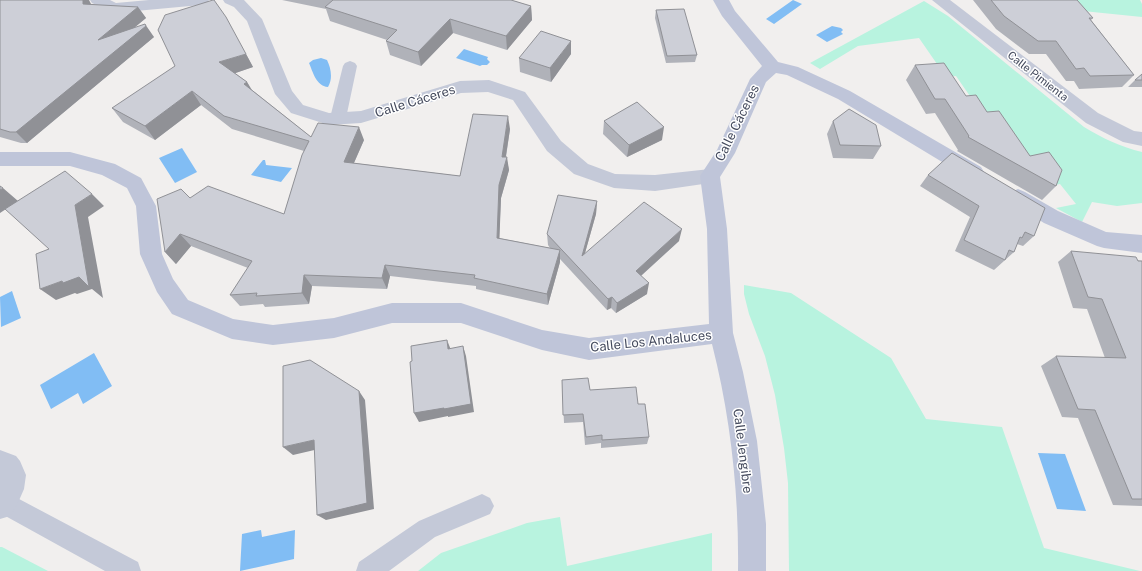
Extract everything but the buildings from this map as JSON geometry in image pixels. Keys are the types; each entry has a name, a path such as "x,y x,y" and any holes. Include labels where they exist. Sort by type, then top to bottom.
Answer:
{"main road":[{"path":"721,0 728,13 772,66 792,71 844,95 1051,216 1104,240 1142,244"},
{"name":"Calle Cáceres","path":"710,176 725,153 759,79 772,66"},
{"name":"Calle Los Andaluces","path":"0,158 70,159 108,169 134,183 146,206 151,254 165,285 180,307 232,329 273,335 334,328 392,313 461,313 542,340 589,349 721,333 717,228 710,176"},
{"name":"Calle Jengibre","path":"721,333 731,372 744,441 752,524 752,571"}],"street":[{"path":"98,0 114,8 201,0"},
{"name":"Calle Cáceres","path":"231,0 240,4 254,19 284,94 297,109 329,119 361,117 460,88 489,86 519,96 554,146 581,169 614,181 655,183 710,176"},
{"name":"Calle Pimienta","path":"940,0 1092,118 1130,137 1142,139"},
{"path":"0,463 6,464 12,470 14,480 11,491 2,504"}],"lane":[{"path":"338,118 350,66"},
{"path":"2,504 129,571"},
{"path":"368,571 427,529 482,506"}],"green space":[{"path":"1068,0 1140,0 1142,4 1142,17 1073,10"},
{"path":"924,1 948,16 1084,127 1112,142 1142,152 1142,203 1117,206 1092,202 1082,222 1056,208 1076,204 1060,184 1050,186 990,125 956,76 946,77 919,38 858,46 820,69 810,63"},
{"path":"744,285 791,293 891,358 926,419 1002,427 1044,548 1140,571 789,571 788,483 784,448 775,395 765,356 749,314 744,294"},
{"path":"560,517 567,566 712,533 712,571 418,571 441,553 527,523"},
{"path":"0,547 2,547 48,571 0,571"}],"water":[{"path":"793,0 802,4 774,24 766,19"},
{"path":"832,26 841,28 843,30 841,32 843,34 827,42 816,35"},
{"path":"464,49 488,57 487,59 490,62 487,65 480,66 456,58"},
{"path":"321,58 327,60 330,66 331,81 328,87 324,86 318,81 309,63 313,60"},
{"path":"182,148 197,172 175,183 159,158"},
{"path":"263,160 265,160 266,165 292,168 281,182 251,175"},
{"path":"12,291 21,318 1,327 0,297"},
{"path":"94,353 112,386 83,404 78,393 51,409 40,385"},
{"path":"1038,453 1065,454 1086,511 1057,509"},
{"path":"261,530 262,537 295,530 294,559 240,571 242,534"}]}
